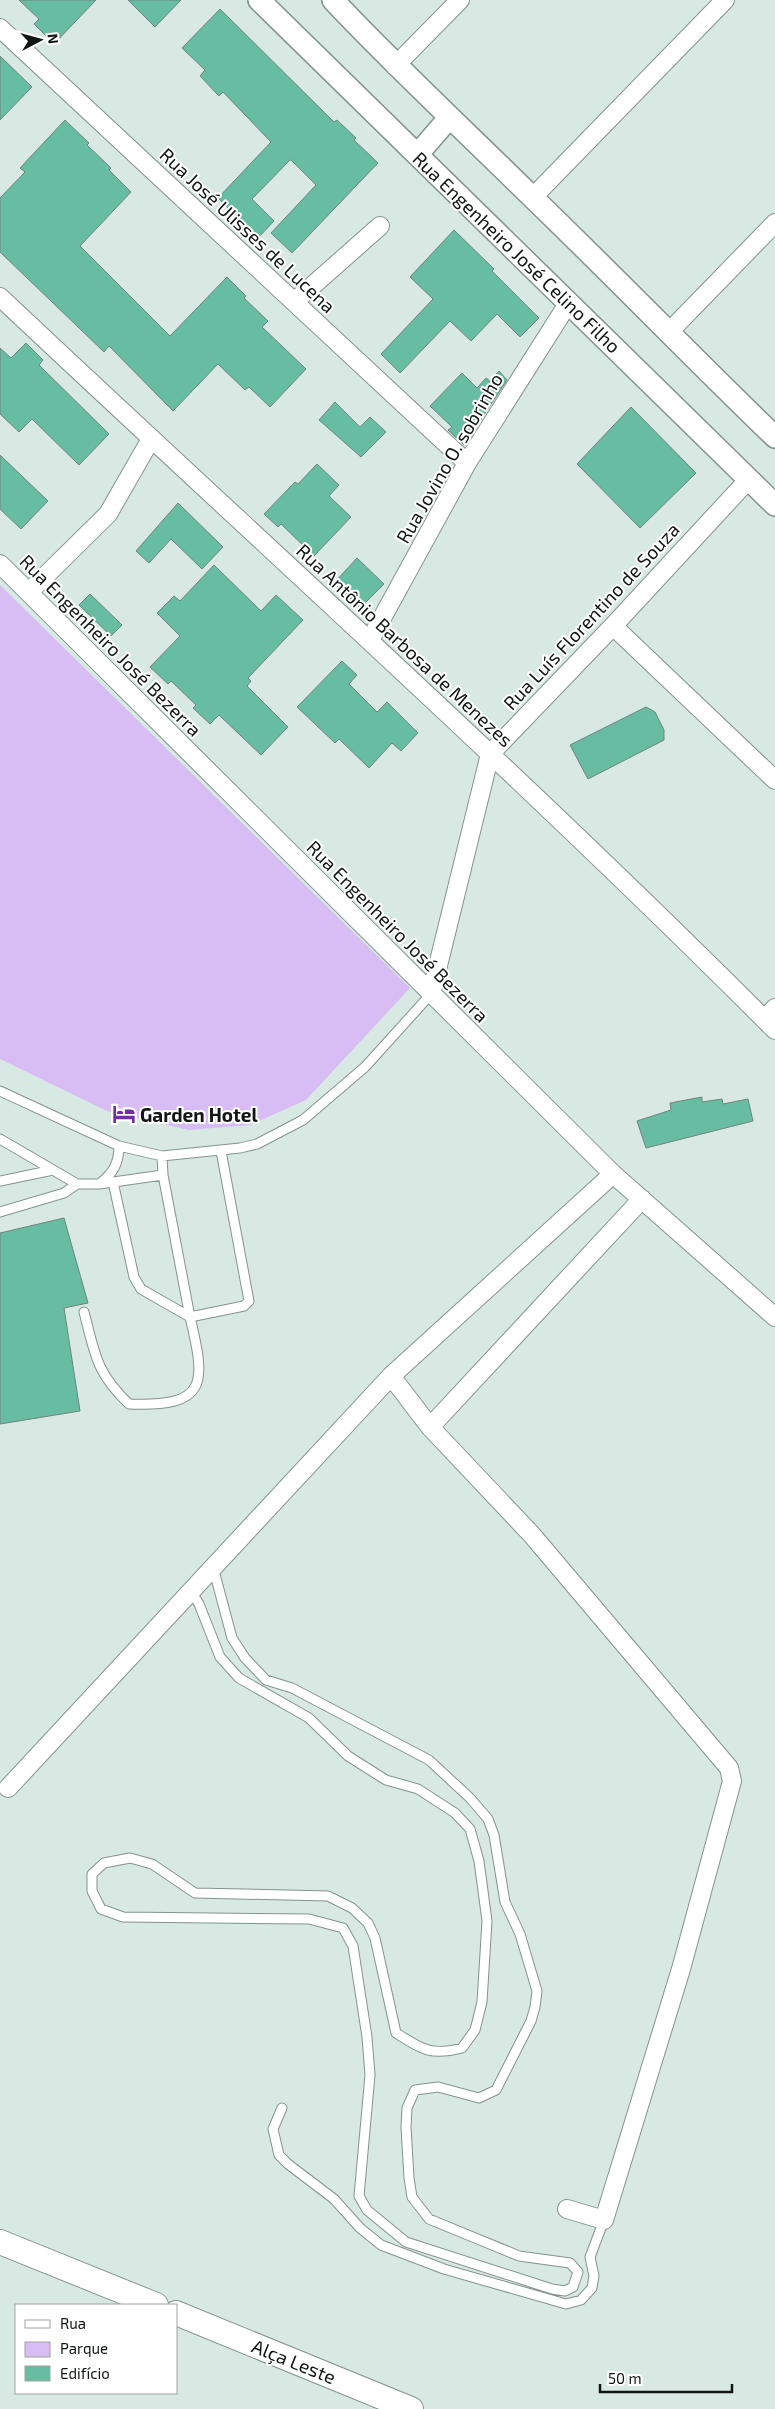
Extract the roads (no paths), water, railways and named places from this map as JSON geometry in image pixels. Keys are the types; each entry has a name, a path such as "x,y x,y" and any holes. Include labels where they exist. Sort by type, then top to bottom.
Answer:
{"main road":[{"path":"0,2242 154,2304"},
{"name":"Alça Leste","path":"178,2315 411,2409"}],"street":[{"name":"Rua Engenheiro José Celino Filho","path":"259,0 775,505"},
{"path":"333,0 396,66 775,436"},
{"path":"396,66 460,0"},
{"path":"533,198 725,0"},
{"name":"Rua José Ulisses de Lucena","path":"0,28 467,463"},
{"path":"417,155 449,118"},
{"path":"668,333 775,223"},
{"path":"294,302 380,226"},
{"name":"Rua Antônio Barbosa de Menezes","path":"0,297 150,439 370,640 771,1019"},
{"name":"Rua Jovino O. sobrinho","path":"370,640 467,463 569,302"},
{"path":"29,592 108,514 150,439"},
{"name":"Rua Luís Florentino de Souza","path":"490,754 613,626 748,478"},
{"name":"Rua Engenheiro José Bezerra","path":"0,564 612,1174 775,1317"},
{"path":"613,626 775,780"},
{"path":"431,994 490,754"},
{"path":"8,1788 390,1376 612,1174"},
{"path":"430,1427 642,1199"},
{"path":"390,1376 430,1427 532,1535 729,1768 732,1781 681,1969 604,2220 568,2209"}],"lane":[{"path":"0,1091 119,1146 162,1156 221,1151 257,1144 303,1120 365,1067 431,994"},
{"path":"0,1139 77,1184 99,1184 164,1175"},
{"path":"99,1184 113,1171 119,1160 119,1146"},
{"path":"113,1182 134,1277 141,1289 190,1317 244,1306 249,1301 221,1151"},
{"path":"84,1312 98,1366 111,1388 129,1404 153,1405 182,1399 195,1390 200,1376 199,1353 190,1317 162,1156"},
{"path":"0,1181 53,1170"},
{"path":"0,1212 48,1198 64,1192 77,1184"},
{"path":"191,1591 200,1604 220,1657 239,1678 309,1718 348,1756 386,1780 418,1789 455,1813 470,1829 479,1860 487,1921 482,2002 475,2030 462,2048 441,2054 419,2047 396,2033 374,1938 368,1923 352,1908 328,1896 196,1893 152,1864 130,1858 104,1863 92,1874 92,1891 101,1909 123,1917 308,1919 343,1928 353,1946 368,2046 370,2075 369,2111 359,2196 367,2210 406,2242 552,2289 566,2291 573,2287 578,2272 570,2263 519,2256 429,2218 412,2198 406,2127 408,2108 415,2090 438,2087 479,2098 496,2090 531,2021 535,2006 537,1991 520,1934 506,1902 494,1835 488,1818 470,1798 429,1760 292,1688 266,1680 245,1658 232,1638 213,1567"},
{"path":"282,2108 273,2129 278,2154 288,2164 334,2199 360,2228 381,2245 444,2269 566,2304 581,2300 592,2288 594,2276 590,2257 604,2220"}],"place":[{"name":"Garden Hotel","path":"124,1114"}]}
